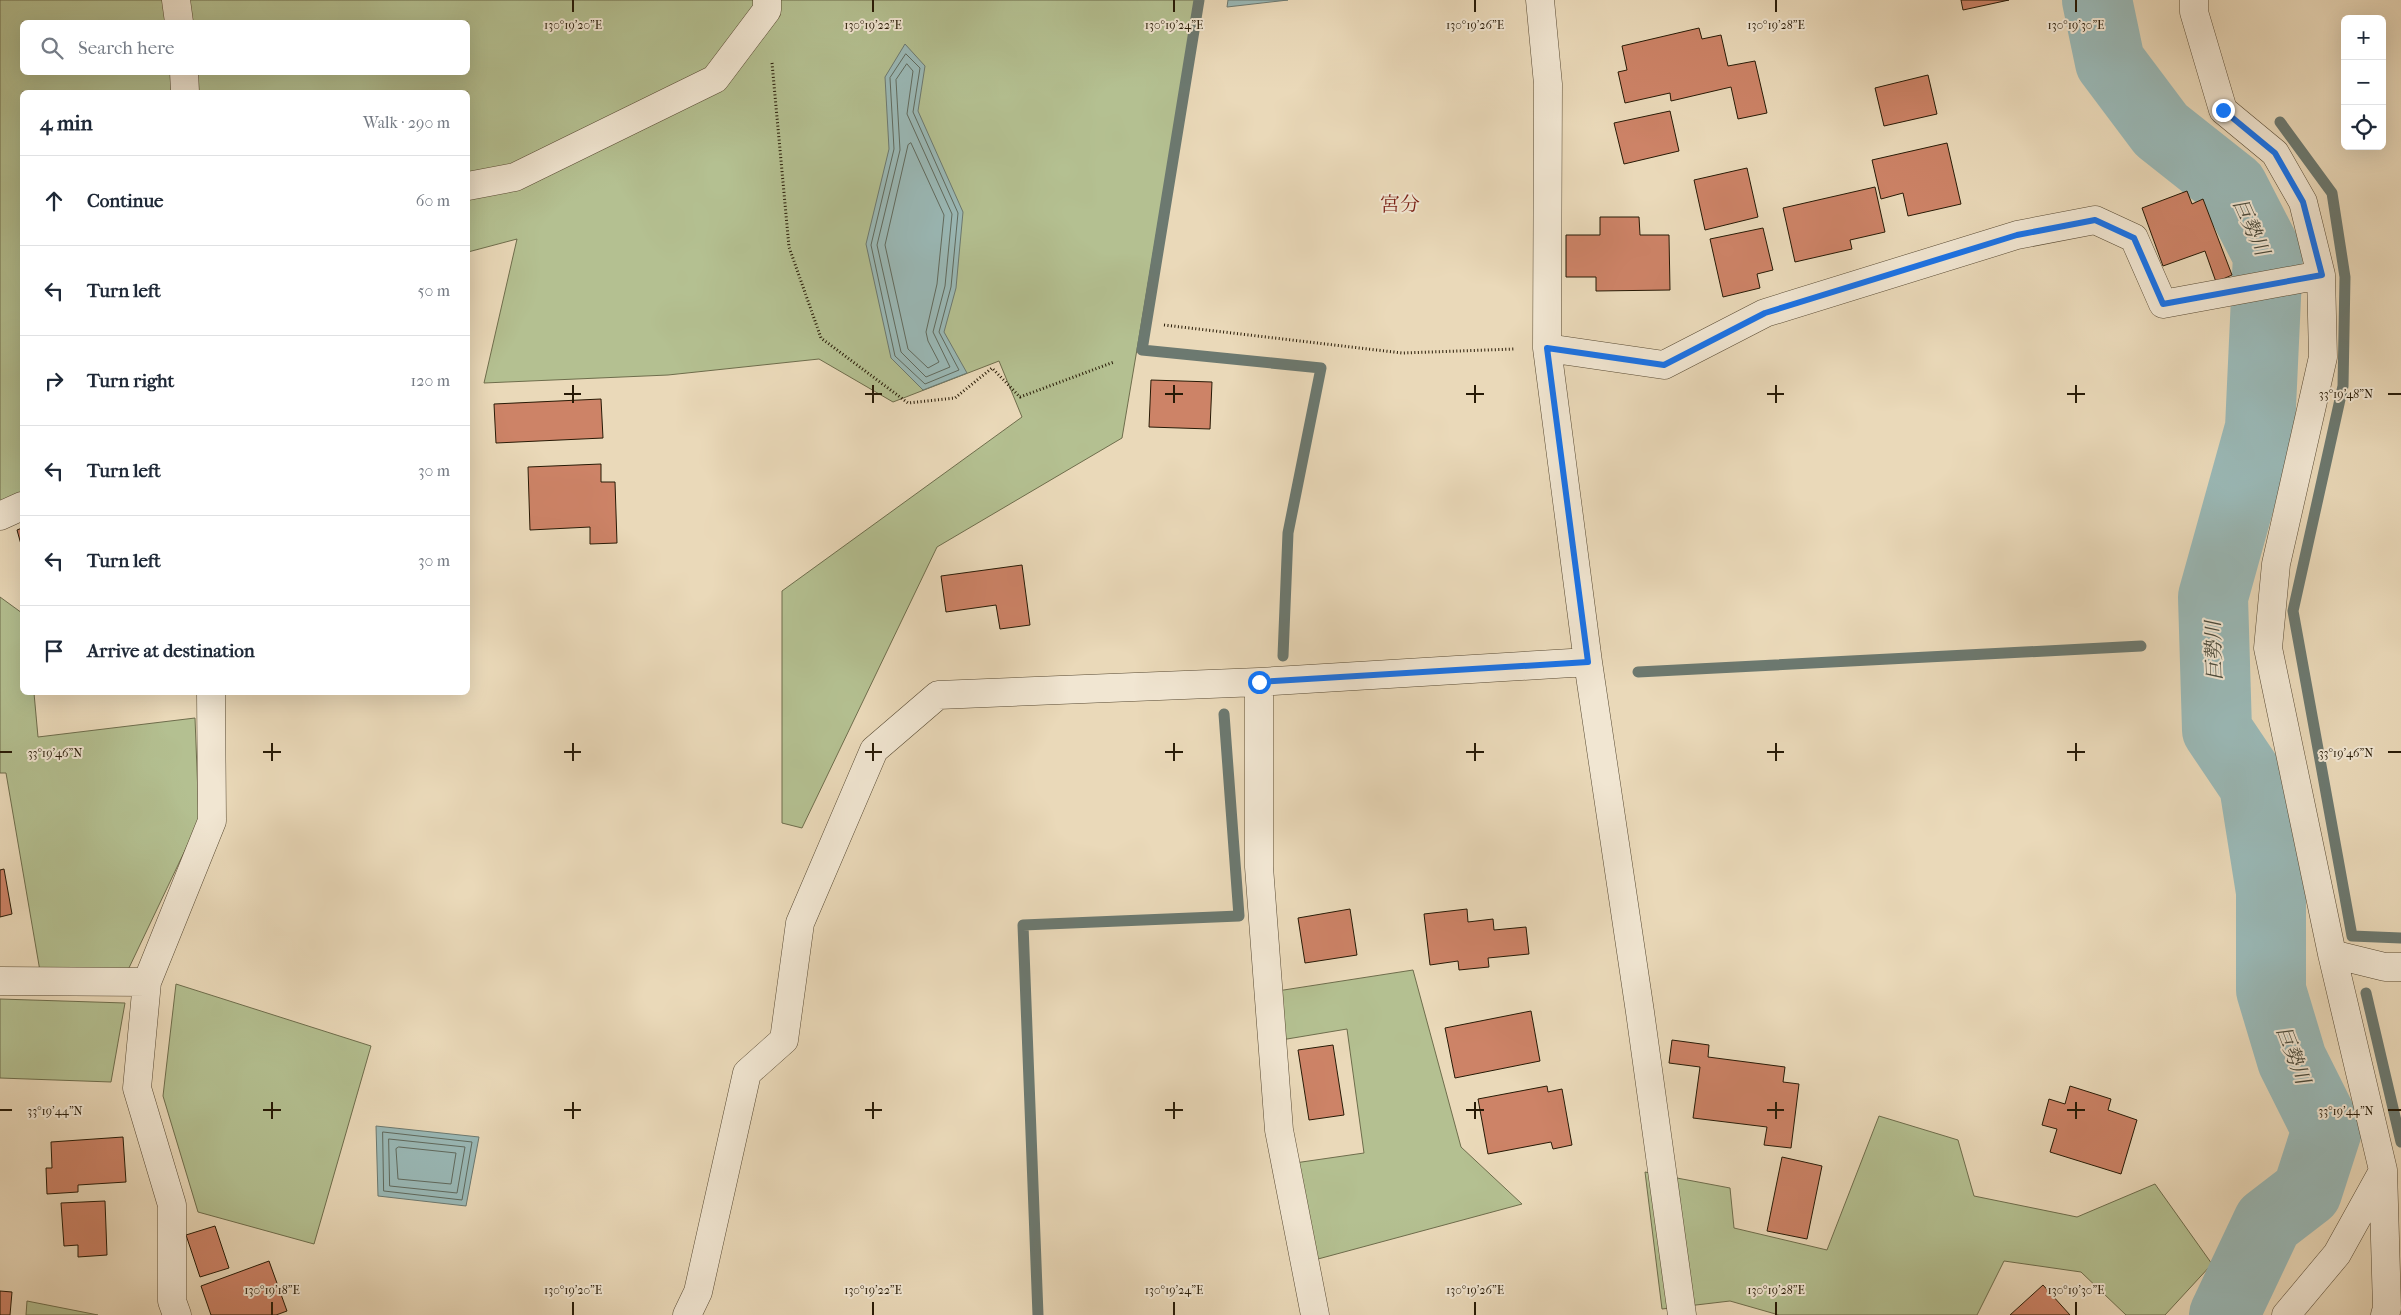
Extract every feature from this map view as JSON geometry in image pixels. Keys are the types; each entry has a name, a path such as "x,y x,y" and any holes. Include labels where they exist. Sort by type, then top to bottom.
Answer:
{"street":[{"path":"176,0 179,20"},
{"path":"1540,0 1548,84 1547,348 1588,662 1640,1012 1682,1315"},
{"path":"2194,0 2194,12 2223,110 2275,153 2303,202 2322,275 2322,356 2276,564 2268,648 2332,954 2383,1170 2387,1308 2385,1315"},
{"path":"470,186 514,177 715,79 767,5"},
{"path":"184,75 185,90"},
{"path":"1547,348 1664,365 1765,313 2017,235 2095,220 2134,238 2163,304 2322,275"},
{"path":"0,516 20,507"},
{"path":"687,1315 698,1292 747,1073 784,1040 800,923 874,750 938,695 1259,682 1588,662"},
{"path":"1259,682 1259,867 1279,1130 1315,1315"},
{"path":"177,1315 172,1301 172,1205 137,1088 147,982 212,821 211,695"},
{"path":"2332,954 2385,967 2401,967"},
{"path":"0,981 147,982"},
{"path":"2286,1315 2337,1254 2383,1170"}],"path":[{"path":"767,5 789,247 821,338 908,403 955,398 992,368 1020,397 1114,362"},
{"path":"1164,325 1402,353 1547,348"}],"green space":[{"path":"0,0 1196,0 1122,438 937,547 802,828 782,823 782,591 1022,417 999,361 893,402 819,359 668,375 484,383 517,239 470,251 470,90 20,90 20,495 0,502"},
{"path":"0,597 20,612 20,695 34,695 38,737 195,718 199,821 127,972 41,977 6,773 0,773"},
{"path":"1413,970 1461,1147 1522,1204 1318,1259 1274,1166 1364,1153 1347,1029 1263,1043 1258,994"},
{"path":"176,984 371,1046 314,1244 198,1212 163,1096"},
{"path":"0,999 125,1003 111,1082 0,1078"},
{"path":"1879,1116 1958,1140 1974,1196 2077,1217 2155,1184 2212,1264 2165,1315 2126,1315 2081,1272 2004,1261 1977,1315 1779,1315 1730,1301 1662,1309 1645,1172 1730,1188 1734,1228 1827,1250"},
{"path":"27,1301 98,1315 26,1315"}],"water":[{"path":"1228,0 1288,0 1227,7"},
{"path":"905,44 925,66 918,111 963,212 956,288 944,332 967,373 923,390 891,358 866,244 889,149 885,77"},
{"path":"376,1126 479,1137 466,1206 378,1196"}],"building":[{"path":"1961,0 2009,0 1963,10"},
{"path":"1699,28 1702,39 1721,35 1728,66 1755,61 1767,113 1738,119 1731,87 1671,101 1670,93 1625,103 1618,72 1627,70 1622,46"},
{"path":"1928,75 1937,114 1884,126 1875,88"},
{"path":"1670,111 1679,151 1624,164 1614,123"},
{"path":"1947,143 1961,204 1908,216 1903,193 1881,199 1872,160"},
{"path":"1747,168 1758,217 1705,230 1694,180"},
{"path":"1875,187 1885,232 1850,240 1852,249 1795,262 1783,208"},
{"path":"2187,191 2192,204 2203,199 2232,275 2216,282 2205,251 2163,266 2142,208"},
{"path":"1600,217 1639,217 1640,235 1669,235 1670,290 1596,291 1596,277 1566,277 1566,235 1600,235"},
{"path":"1763,228 1773,270 1757,274 1760,288 1723,297 1710,239"},
{"path":"1151,380 1212,382 1210,429 1149,427"},
{"path":"601,399 603,438 496,443 494,404"},
{"path":"601,464 601,482 615,482 617,543 590,544 590,527 530,530 528,467"},
{"path":"20,529 20,541 17,530"},
{"path":"1022,565 1030,625 1000,629 996,605 946,612 941,576"},
{"path":"4,869 12,914 0,917 0,870"},
{"path":"1350,909 1357,955 1305,963 1298,918"},
{"path":"1467,909 1468,922 1493,919 1494,930 1526,927 1529,954 1488,958 1489,967 1459,970 1458,961 1430,965 1424,914"},
{"path":"1531,1011 1540,1061 1455,1078 1445,1028"},
{"path":"1672,1040 1709,1045 1708,1057 1785,1067 1783,1082 1799,1084 1791,1148 1764,1145 1767,1127 1693,1118 1700,1067 1669,1063"},
{"path":"1333,1045 1344,1115 1309,1120 1298,1050"},
{"path":"1547,1086 1548,1092 1562,1089 1572,1145 1553,1149 1551,1142 1488,1154 1478,1099"},
{"path":"2070,1086 2111,1099 2108,1110 2137,1120 2121,1174 2050,1152 2057,1129 2042,1125 2049,1099 2065,1104"},
{"path":"123,1137 126,1182 78,1185 78,1192 47,1194 46,1168 52,1168 51,1142"},
{"path":"1782,1157 1822,1166 1807,1239 1767,1231"},
{"path":"105,1201 107,1255 78,1257 78,1245 64,1246 61,1203"},
{"path":"215,1226 229,1268 200,1277 186,1235"},
{"path":"269,1261 287,1311 276,1315 211,1315 201,1286"},
{"path":"2043,1285 2070,1315 2010,1315"},
{"path":"0,1291 12,1292 10,1315 0,1315"}],"waterway":[{"path":"1199,0 1142,350 1321,368 1288,533 1283,656"},
{"name":"巨勢川","path":"2097,0 2110,62 2161,130 2233,187 2268,255 2260,428 2213,597 2217,730 2254,785 2271,892 2271,990 2292,1060 2327,1130 2307,1192 2268,1222 2224,1315"},
{"path":"2280,122 2332,193 2345,277 2343,386 2293,611 2352,936 2401,938"},
{"path":"1638,672 2141,646"},
{"path":"1038,1315 1023,925 1239,916 1224,714"},
{"path":"2366,993 2401,1142"}],"district":[{"name":"宮分","path":"1400,204"}],"route":[{"path":"1259,682 1588,662 1547,348 1664,365 1765,313 2017,235 2095,220 2134,238 2163,304 2322,275 2303,202 2275,153 2223,110"}]}
